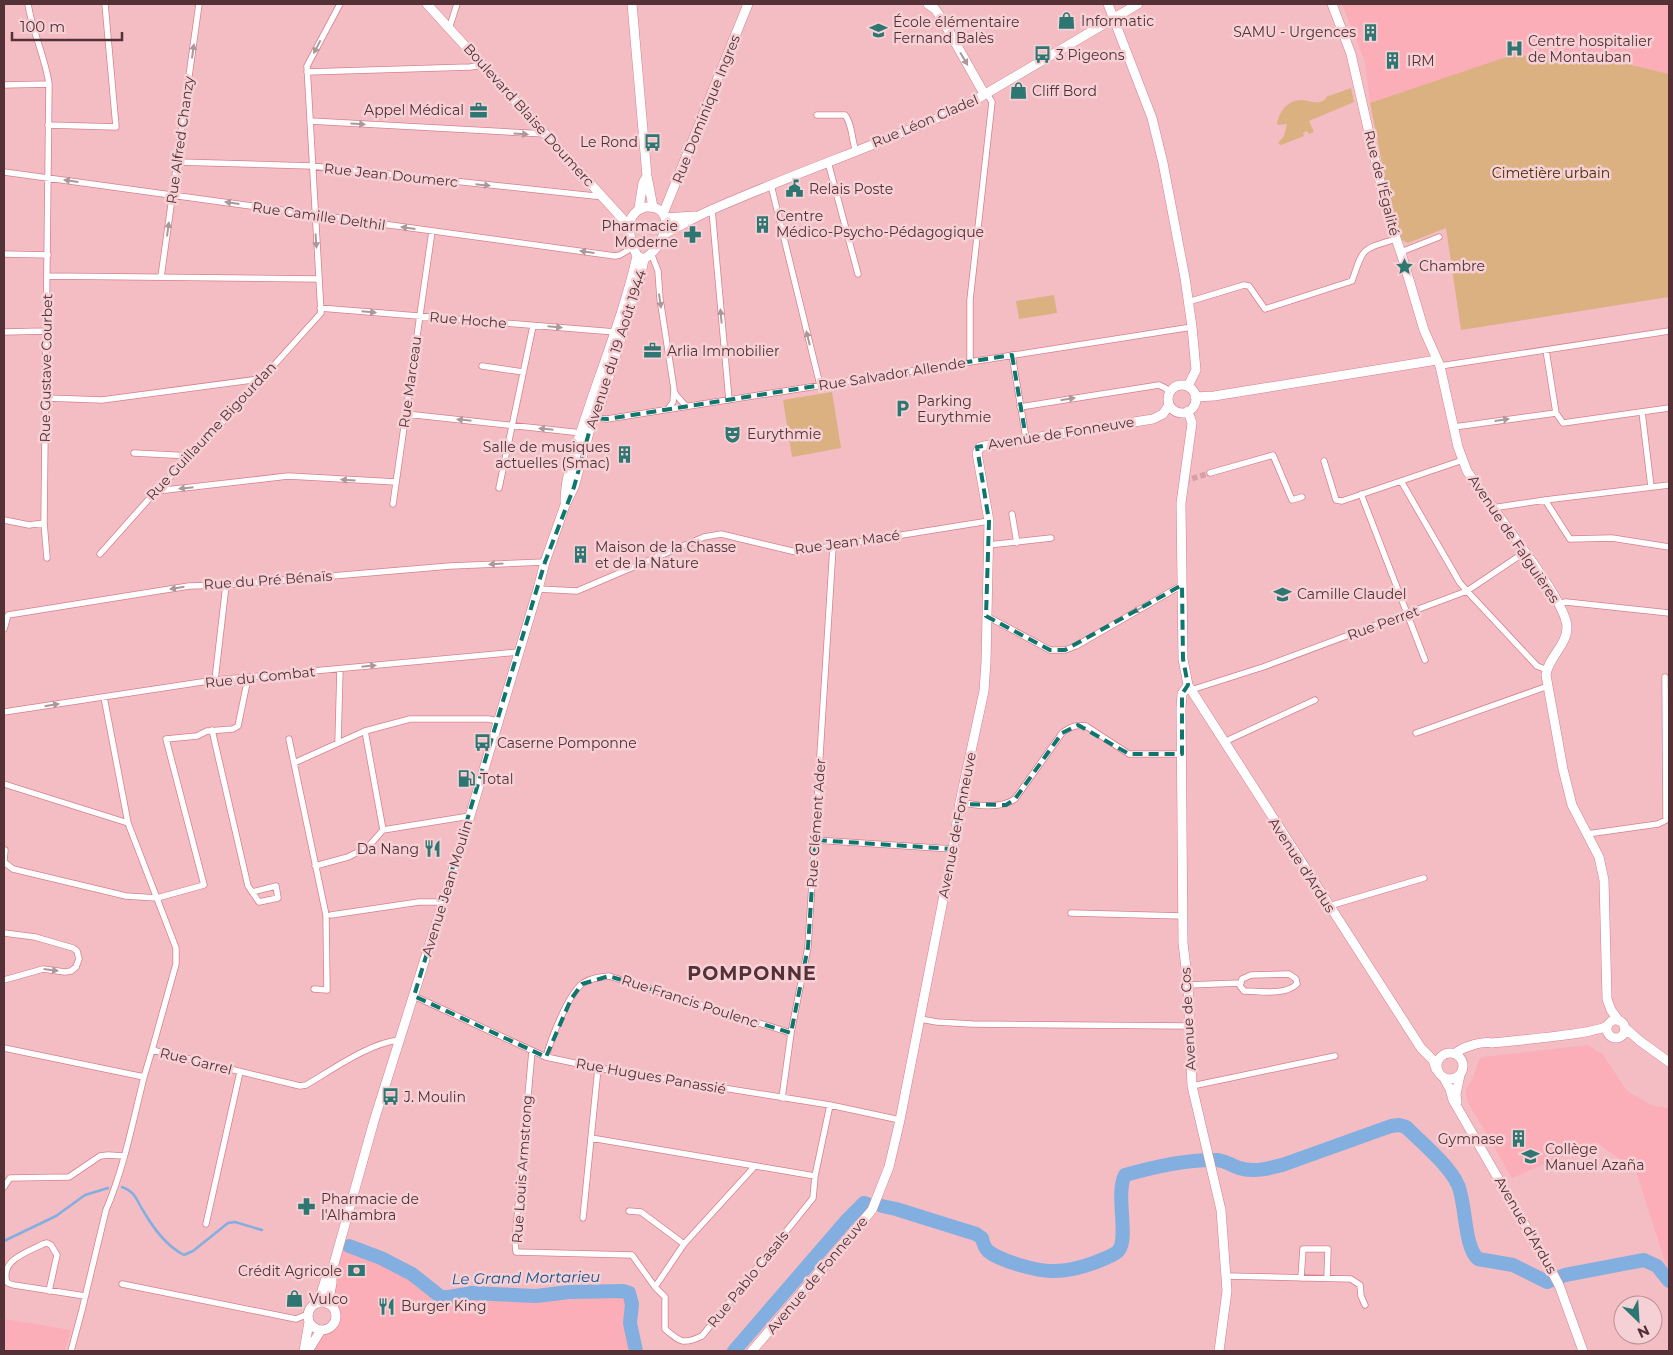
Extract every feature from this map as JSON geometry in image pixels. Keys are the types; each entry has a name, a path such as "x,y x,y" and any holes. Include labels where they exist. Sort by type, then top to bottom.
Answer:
{"main road":[{"name":"Boulevard Blaise Doumerc","path":"427,4 630,226"},
{"path":"632,4 647,176 653,207 664,216"},
{"name":"Rue Dominique Ingres","path":"664,234 666,224 664,216 748,4"},
{"path":"928,4 935,9 942,19 982,90 987,94"},
{"path":"1108,4 1152,118 1174,215 1192,327 1196,370 1188,386"},
{"name":"Rue Léon Cladel","path":"664,234 700,215 771,185 937,119 987,94 1138,4"},
{"name":"Rue de l'Égalité","path":"1332,4 1351,54 1377,176 1424,330 1439,363"},
{"path":"647,176 643,184 639,208 632,216 630,226 641,254 664,234"},
{"path":"639,208 653,207"},
{"name":"Rue Léon Cladel","path":"664,216 682,218 700,215"},
{"name":"Avenue du 19 Août 1944","path":"565,505 565,488 574,472 615,332 641,254"},
{"name":"Avenue du 19 Août 1944","path":"585,435 601,403 641,274 641,254"},
{"path":"1196,397 1214,396 1439,363"},
{"name":"Avenue de Falguières","path":"1439,363 1458,447 1468,471 1492,508 1525,552 1566,618 1567,635 1547,670"},
{"path":"1176,386 1188,386 1196,397 1194,405 1188,411 1179,412 1169,405 1170,392 1176,386"},
{"name":"Avenue de Fonneuve","path":"754,1351 872,1210 889,1167 920,1019 953,849 960,802 984,691 988,521 977,452 980,447 1026,438 1153,419 1163,414 1169,405"},
{"path":"1188,411 1192,423 1181,503 1183,660 1189,687"},
{"name":"Avenue Jean Moulin","path":"328,1304 332,1272 353,1190 470,816 545,562 565,505"},
{"path":"1547,670 1548,686 1572,805 1599,857 1604,880 1607,999 1611,1010 1622,1024 1640,1041 1669,1062"},
{"name":"Avenue d'Ardus","path":"1189,687 1328,906 1421,1048 1433,1060 1436,1069"},
{"name":"Avenue de Cos","path":"1189,687 1182,694 1183,943 1188,985 1192,1086 1221,1210 1226,1291 1219,1351"},
{"path":"1611,1010 1607,1031 1614,1037"},
{"path":"1460,1075 1452,1080 1440,1076 1436,1069 1440,1057 1476,1044 1601,1029 1614,1021 1622,1024"},
{"path":"1614,1037 1623,1035 1622,1024"},
{"path":"1583,1032 1640,1041"},
{"path":"1457,1105 1456,1094 1463,1065 1470,1053 1479,1047 1492,1043"},
{"path":"1419,1044 1431,1050 1460,1058 1463,1065"},
{"name":"Avenue d'Ardus","path":"1444,1078 1453,1100 1559,1285 1583,1351"},
{"name":"Avenue Jean Moulin","path":"318,1303 325,1282 332,1272"},
{"path":"318,1303 328,1304 336,1314 335,1321 328,1328 321,1330 306,1351 312,1307 318,1303"},
{"path":"309,1318 314,1327 321,1330"}],"street":[{"name":"Rue Gustave Courbet","path":"28,4 30,18 47,71 49,84 44,523 47,558"},
{"path":"48,125 116,127 105,4"},
{"name":"Rue Alfred Chanzy","path":"161,277 199,4"},
{"path":"320,308 307,66 340,4"},
{"path":"450,29 457,4"},
{"path":"307,72 470,68 483,65"},
{"path":"4,86 49,84"},
{"path":"970,362 970,300 992,102 987,94"},
{"path":"816,115 845,115 849,120 852,141 856,151"},
{"path":"310,121 546,134"},
{"name":"Rue Jean Doumerc","path":"177,162 312,166 604,198"},
{"path":"828,162 858,274"},
{"name":"Rue Camille Delthil","path":"4,172 615,256 641,254"},
{"path":"771,185 820,385"},
{"path":"712,210 728,400"},
{"name":"Rue Marceau","path":"393,504 432,231"},
{"path":"1401,252 1438,237"},
{"path":"1188,302 1244,285 1249,286 1265,309 1352,281 1362,254 1368,248 1396,239"},
{"path":"4,254 48,256"},
{"path":"641,254 658,271 660,299 674,389 676,395 686,406"},
{"path":"48,276 319,279"},
{"name":"Rue Hoche","path":"320,308 615,332"},
{"name":"Rue Guillaume Bigourdan","path":"100,554 156,491 192,456 259,379 321,313 320,308"},
{"path":"499,488 533,326"},
{"name":"Rue Salvador Allende","path":"593,418 607,419 1192,327"},
{"path":"4,332 45,331"},
{"path":"1439,363 1546,350 1669,331"},
{"path":"1546,350 1556,413 1563,423 1669,408"},
{"path":"1012,355 1026,438"},
{"path":"482,366 523,372"},
{"path":"46,398 102,400 259,379"},
{"path":"1020,407 1159,385 1170,392"},
{"path":"668,409 673,402 674,389"},
{"path":"1642,412 1651,487"},
{"path":"1454,427 1556,413"},
{"path":"406,414 585,435"},
{"path":"134,453 192,456"},
{"path":"1210,474 1273,455 1292,500 1302,497"},
{"path":"1324,461 1336,500 1342,501 1463,460"},
{"path":"156,491 288,476 396,482"},
{"path":"1401,481 1460,583 1537,666 1547,670"},
{"path":"1492,508 1669,485"},
{"path":"1361,494 1425,660"},
{"path":"1545,500 1570,539 1612,538 1669,547"},
{"path":"1012,514 1017,543"},
{"path":"4,520 29,525 44,523"},
{"name":"Rue Jean Macé","path":"538,589 577,591 704,537 721,534 796,552 988,521"},
{"path":"988,546 1051,538"},
{"name":"Rue Clément Ader","path":"782,1098 791,1033 808,947 833,546"},
{"name":"Rue Perret","path":"1189,687 1263,667 1467,591 1525,552"},
{"name":"Rue du Pré Bénaïs","path":"4,629 8,615 189,586 226,585 450,566 545,562"},
{"path":"215,680 226,585"},
{"path":"986,617 1050,650 1066,650 1182,585"},
{"path":"1558,603 1566,602 1669,613"},
{"name":"Rue du Combat","path":"4,712 215,680 518,652"},
{"path":"338,743 340,669"},
{"path":"1587,834 1658,824 1666,820 1668,780 1665,677"},
{"path":"5,850 4,861 13,870 126,896 157,898 204,885 166,739 197,736 207,730 233,729 238,726 248,678"},
{"path":"1416,733 1548,686"},
{"path":"104,697 128,823 176,948 176,964 152,1050"},
{"path":"1224,742 1315,700"},
{"path":"294,763 365,731 410,719 488,719 499,721"},
{"path":"960,802 1006,805 1015,799 1062,733 1070,727 1078,725 1086,726 1129,754 1182,754"},
{"path":"212,730 248,886 252,892"},
{"path":"365,731 383,830"},
{"path":"289,739 315,866 328,915 327,990 314,989"},
{"path":"4,784 128,823"},
{"path":"315,866 348,857 368,847 383,830 470,816"},
{"path":"815,840 953,849"},
{"path":"1328,906 1424,878"},
{"path":"328,915 419,902 442,902"},
{"path":"1071,912 1183,916"},
{"path":"4,933 41,938 73,948 77,951 78,960 76,967 71,971 43,969 4,980"},
{"path":"1289,974 1296,979 1297,984 1292,988 1277,992 1244,991 1240,983 1242,979 1251,975 1289,974"},
{"name":"Rue Francis Poulenc","path":"546,1057 550,1042 570,999 582,984 595,977 609,976 791,1033"},
{"path":"1188,985 1240,983"},
{"name":"Rue Hugues Panassié","path":"414,996 546,1057 598,1068 830,1106 900,1120"},
{"path":"920,1019 972,1024 1189,1026"},
{"name":"Rue Garrel","path":"70,1351 106,1210 124,1156 152,1050 300,1086 306,1085 387,1041 399,1040"},
{"path":"4,1048 144,1077"},
{"name":"Rue Louis Armstrong","path":"532,1051 514,1241 516,1252 632,1255 655,1287"},
{"path":"1192,1086 1334,1056"},
{"path":"583,1218 598,1068"},
{"path":"206,1224 240,1072"},
{"name":"Rue Pablo Casals","path":"655,1287 665,1297 665,1329 678,1340 688,1342 702,1336 814,1198 815,1176 830,1106"},
{"path":"591,1138 815,1176"},
{"path":"4,1187 10,1178 69,1177 100,1156 108,1154 124,1156"},
{"path":"655,1287 684,1244 754,1166"},
{"path":"629,1211 641,1212 684,1244"},
{"path":"49,1291 56,1255 51,1245 47,1243 14,1260 8,1266 6,1281 9,1284 49,1291 85,1296"},
{"path":"1300,1278 1303,1249 1328,1249 1327,1278"},
{"path":"1225,1276 1351,1279 1360,1285 1365,1305"},
{"path":"122,1284 296,1319 309,1318"}],"highlighted area":[{"path":"1012,355 1026,438 977,447 989,521 986,616 1050,650 1065,650 1182,585 1183,659 1188,685 1182,694 1182,754 1129,754 1078,725 1062,733 1015,799 1006,805 960,804 953,849 815,840 808,947 791,1033 609,976 582,984 571,999 546,1057 414,996 545,562 574,487 593,418 607,419"}],"shaded area":[{"name":"Centre hospitalier de Montauban","path":"1342,4 1669,4 1669,74 1614,61 1558,55 1509,56 1370,103 1365,62"},
{"name":"Collège Manuel Azaña","path":"1588,1045 1603,1055 1627,1091 1653,1106 1669,1108 1669,1271 1636,1171 1596,1142 1512,1178 1467,1101 1466,1089 1473,1078 1479,1060 1483,1057"},
{"path":"339,1242 381,1258 412,1274 441,1297 472,1293 536,1296 574,1292 623,1291 629,1293 632,1304 630,1323 636,1351 308,1351 325,1329 335,1321 335,1314 331,1306"},
{"path":"4,1319 71,1330 65,1351 4,1351"}],"green space":[{"name":"Cimetière urbain","path":"1558,55 1614,61 1669,74 1669,297 1461,330 1446,228 1408,243 1402,240 1383,179 1385,178 1370,103 1509,56"},
{"path":"1351,88 1354,102 1309,121 1314,132 1309,134 1307,131 1303,133 1304,136 1281,145 1278,143 1284,136 1287,124 1277,124 1285,107 1297,100 1320,102 1326,99 1328,95"},
{"path":"1054,295 1057,313 1019,319 1016,301"},
{"path":"832,392 841,448 792,457 783,400"}],"waterway":[{"name":"Le Grand Mortarieu","path":"882,1206 976,1234 982,1238 988,1251 1010,1262 1039,1270 1067,1270 1100,1261 1119,1250 1123,1235 1121,1193 1125,1175 1171,1164 1206,1160 1226,1162 1245,1169 1268,1168 1285,1164 1391,1126 1399,1125 1406,1127 1442,1162 1454,1177 1461,1193 1470,1245 1478,1259 1513,1265 1547,1282 1565,1275 1644,1260 1657,1266 1669,1281"},
{"name":"Le Grand Mortarieu","path":"122,1187 133,1194 161,1236 184,1255 193,1251 228,1223 235,1222 262,1230"},
{"name":"Le Grand Mortarieu","path":"4,1241 56,1216 85,1195 108,1188"},
{"name":"Le Grand Mortarieu","path":"734,1351 847,1220 864,1203 867,1204"},
{"name":"Le Grand Mortarieu","path":"349,1246 381,1258 412,1274 441,1297 472,1293 536,1296 569,1292 623,1291 629,1293 632,1304 630,1323 636,1351"}],"tunnel":[{"path":"1184,481 1210,473"}],"place":[{"name":"Informatic","path":"1067,21"},
{"name":"École élémentaire Fernand Balès","path":"879,30"},
{"name":"SAMU - Urgences","path":"1370,32"},
{"name":"Centre hospitalier de Montauban","path":"1514,49"},
{"name":"3 Pigeons","path":"1042,55"},
{"name":"IRM","path":"1393,61"},
{"name":"Cliff Bord","path":"1018,91"},
{"name":"Appel Médical","path":"478,110"},
{"name":"Le Rond","path":"652,142"},
{"name":"Relais Poste","path":"795,189"},
{"name":"Centre Médico-Psycho-Pédagogique","path":"762,224"},
{"name":"Pharmacie Moderne","path":"692,234"},
{"name":"Chambre","path":"1405,266"},
{"name":"Arlia Immobilier","path":"653,351"},
{"name":"Parking Eurythmie","path":"903,409"},
{"name":"Eurythmie","path":"733,434"},
{"name":"Salle de musiques actuelles (Smac)","path":"624,455"},
{"name":"Maison de la Chasse et de la Nature","path":"581,555"},
{"name":"Camille Claudel","path":"1283,594"},
{"name":"Caserne Pomponne","path":"483,743"},
{"name":"Total","path":"466,779"},
{"name":"Da Nang","path":"433,849"},
{"name":"J. Moulin","path":"390,1097"},
{"name":"Gymnase","path":"1518,1139"},
{"name":"Collège Manuel Azaña","path":"1531,1157"},
{"name":"Pharmacie de l'Alhambra","path":"307,1207"},
{"name":"Crédit Agricole","path":"356,1271"},
{"name":"Vulco","path":"295,1299"},
{"name":"Burger King","path":"387,1306"}],"district":[{"name":"POMPONNE","path":"752,973"}]}
